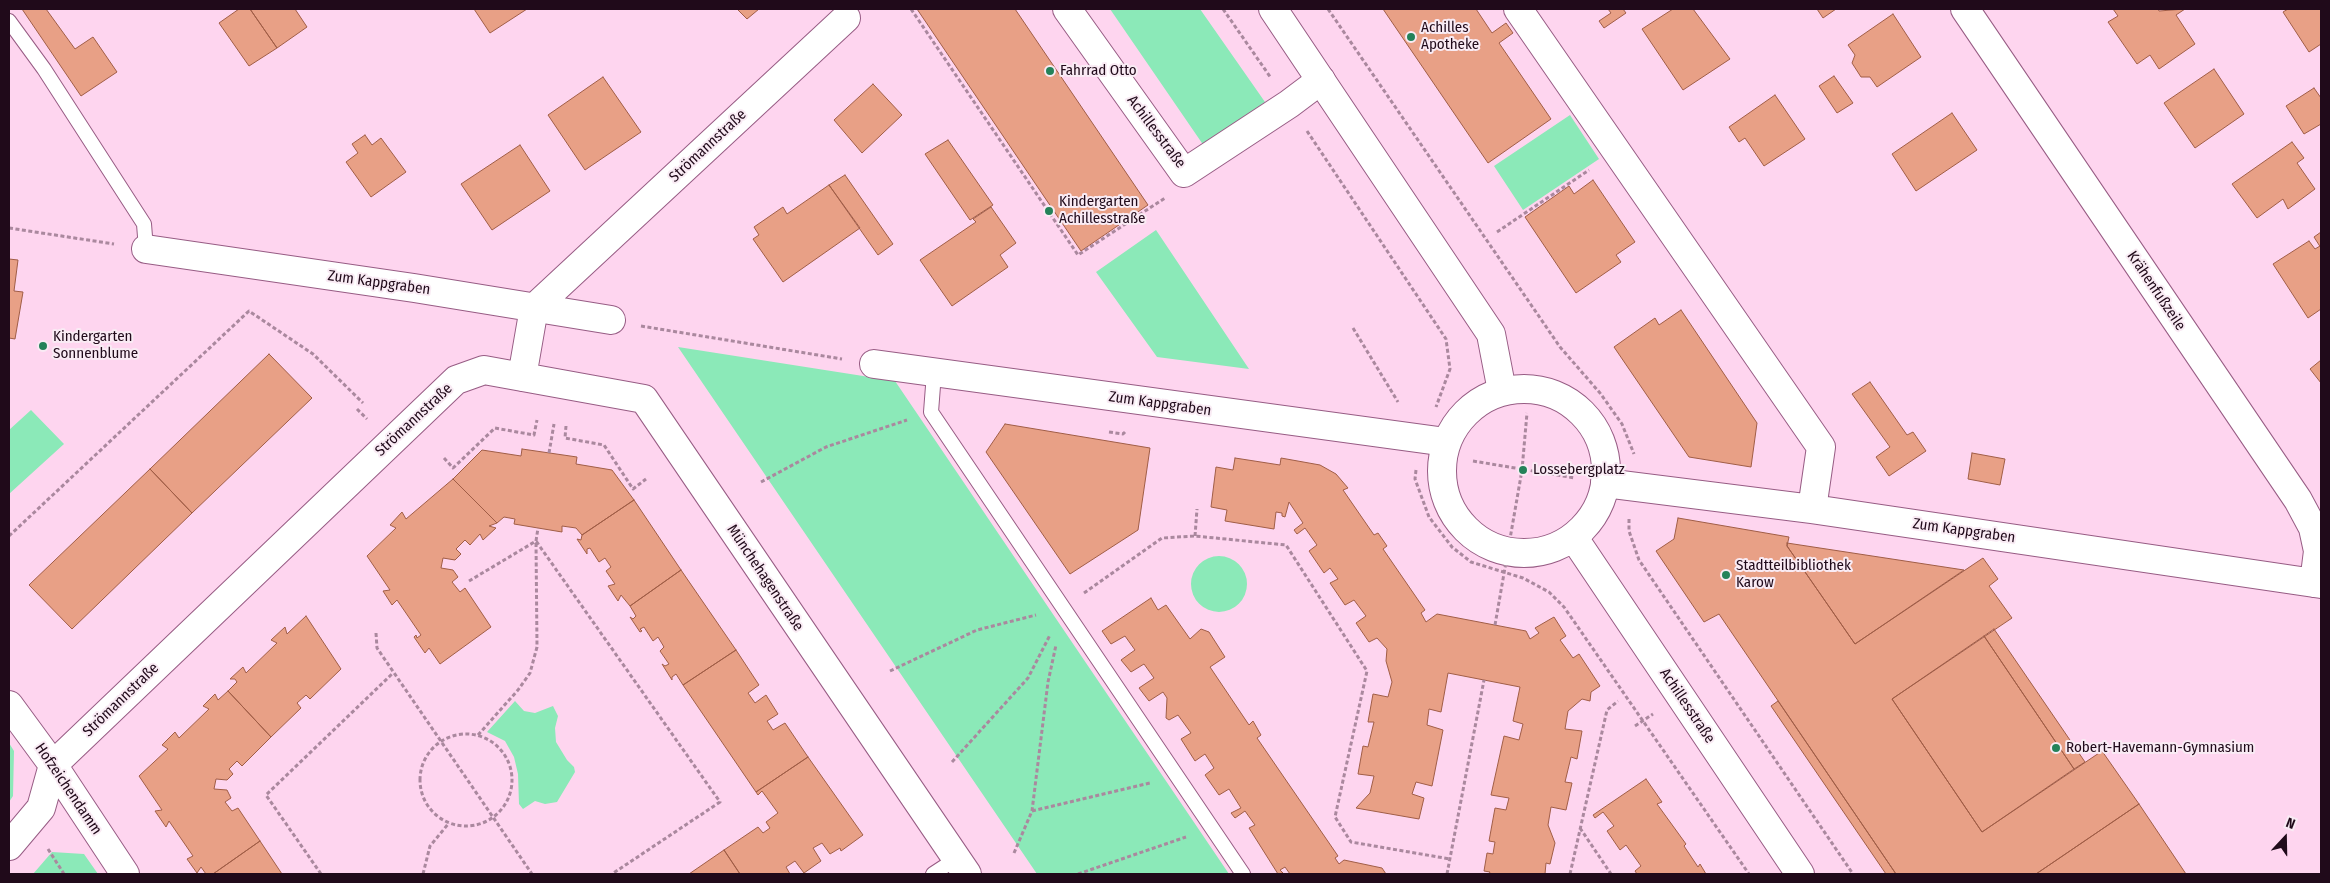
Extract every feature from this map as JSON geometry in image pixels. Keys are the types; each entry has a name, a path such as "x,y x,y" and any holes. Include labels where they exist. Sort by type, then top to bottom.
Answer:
{"street":[{"name":"Achillesstraße","path":"1067,9 1184,173 1289,104 1321,80"},
{"path":"1273,9 1491,334 1513,389"},
{"path":"1518,9 1821,447 1812,509"},
{"name":"Krähenfußzeile","path":"1965,9 2298,500 2314,528 2318,551 2318,584"},
{"name":"Strömannstraße","path":"534,308 846,18"},
{"name":"Zum Kappgraben","path":"146,249 611,320"},
{"path":"522,377 534,308"},
{"name":"Zum Kappgraben","path":"874,364 1435,440"},
{"name":"Strömannstraße","path":"53,765 456,380 484,370 522,377"},
{"name":"Münchehagenstraße","path":"522,377 644,399 962,866"},
{"path":"1513,389 1560,396 1588,418 1605,450 1618,485 1574,538 1543,552 1507,563 1460,524 1450,507 1446,499 1435,440 1478,402 1513,389"},
{"name":"Zum Kappgraben","path":"1618,485 1812,509 2318,584"},
{"name":"Achillesstraße","path":"1574,538 1800,874"},
{"name":"Hofzeichendamm","path":"9,705 53,765 125,874"},
{"path":"9,846 41,808 53,765"}],"lane":[{"path":"9,21 44,70 144,224 146,249"},
{"path":"934,373 931,412 1243,874"},
{"name":"Münchehagenstraße","path":"933,874 962,866"}],"path":[{"path":"911,9 1078,255 1167,197"},
{"path":"1223,9 1446,339 1450,368 1435,440 1415,479 1429,517 1452,547 1470,562 1507,563 1523,578 1549,592 1564,607 1749,874"},
{"path":"1328,9 1560,347 1600,393 1622,424 1637,462 1618,485"},
{"path":"1496,232 1590,169"},
{"path":"9,228 146,249"},
{"path":"9,536 249,311 313,354 363,403"},
{"path":"611,320 874,364"},
{"path":"1353,328 1401,407"},
{"path":"1495,625 1522,470 1527,418 1513,389"},
{"path":"761,482 826,448 931,412"},
{"path":"444,458 453,468 495,428 534,435 537,420"},
{"path":"549,453 554,424"},
{"path":"566,426 565,438 604,445 633,489 646,479"},
{"path":"1435,440 1472,461 1618,485"},
{"path":"1618,485 1629,531 1639,560 1853,874"},
{"path":"1195,536 1197,510"},
{"path":"478,734 518,690 530,673 537,647 536,541 538,528"},
{"path":"890,671 976,630 1064,608 1162,538 1195,536 1286,546 1368,671 1335,817 1351,842 1450,859"},
{"path":"469,581 536,541"},
{"path":"536,541 720,802 612,874"},
{"path":"952,762 1028,678 1064,608"},
{"path":"1014,852 1032,811 1048,682 1064,608"},
{"path":"376,633 377,648 393,673 532,874"},
{"path":"321,874 266,794 393,673"},
{"path":"1447,874 1484,680"},
{"path":"1570,874 1579,827 1607,710 1618,701"},
{"path":"453,734 478,734 495,743 505,754 512,770 510,794 504,807 493,817 477,825 461,826 449,823 434,813 423,800 419,782 420,769 425,756 440,740 453,734"},
{"path":"1032,811 1178,777"},
{"path":"423,874 430,846 449,823"},
{"path":"1579,827 1611,874"},
{"path":"1078,874 1213,828"}],"green space":[{"path":"1110,9 1200,9 1265,102 1204,146"},
{"path":"1570,115 1599,159 1523,210 1494,166"},
{"path":"1156,230 1249,369 1157,357 1096,272"},
{"path":"678,347 895,381 1229,874 1037,874"},
{"path":"31,410 64,444 9,494 9,430"},
{"path":"1213,556 1225,556 1235,560 1243,568 1247,584 1243,600 1235,608 1225,612 1213,612 1203,608 1195,600 1191,590 1191,578 1195,568 1203,560"},
{"path":"515,701 524,711 535,713 553,706 558,716 555,728 556,742 567,760 574,767 575,772 557,802 545,804 535,801 523,809 519,804 518,774 514,757 505,741 487,732"},
{"path":"9,743 14,751 13,796 9,802"},
{"path":"52,852 84,854 98,874 33,874"}],"building":[{"path":"22,9 46,9 75,49 93,37 117,72 81,96"},
{"path":"239,9 250,9 277,48 249,66 219,23"},
{"path":"250,9 295,9 307,27 277,48"},
{"path":"474,9 527,9 490,33"},
{"path":"737,9 759,9 747,19"},
{"path":"917,9 1015,9 1148,205 1081,251"},
{"path":"1383,9 1476,9 1492,33 1506,23 1513,33 1499,43 1551,119 1488,163"},
{"path":"1608,9 1623,9 1626,13 1604,28 1599,21 1611,13"},
{"path":"1673,9 1693,9 1730,59 1683,90 1642,29"},
{"path":"1817,9 1836,9 1823,18"},
{"path":"2113,9 2158,9 2159,11 2185,9 2176,15 2195,44 2159,69 2150,55 2137,64 2108,22 2118,16"},
{"path":"2288,9 2321,9 2321,44 2309,52 2283,12"},
{"path":"1893,14 1921,57 1877,87 1870,77 1861,77 1852,63 1855,55 1848,45"},
{"path":"2214,69 2244,114 2195,148 2164,103"},
{"path":"1834,76 1853,103 1837,113 1819,86"},
{"path":"603,77 641,132 585,170 548,115"},
{"path":"873,84 902,115 862,153 834,120"},
{"path":"2314,88 2321,98 2321,124 2304,134 2286,106"},
{"path":"1775,95 1805,139 1764,166 1745,138 1739,142 1729,127"},
{"path":"1952,113 1977,150 1916,191 1892,154"},
{"path":"365,135 372,145 381,138 406,172 371,197 346,162 358,153 352,144"},
{"path":"948,140 993,205 970,220 925,154"},
{"path":"2292,142 2304,158 2297,163 2315,189 2288,209 2283,199 2257,218 2232,184"},
{"path":"520,145 550,191 492,230 461,184"},
{"path":"845,175 893,244 878,255 829,185"},
{"path":"1593,180 1635,242 1616,255 1621,262 1576,293 1525,217 1569,186 1574,194"},
{"path":"829,185 860,228 783,282 753,239 759,235 754,227 783,207 787,214"},
{"path":"991,207 1016,243 1000,255 1008,267 952,306 920,260 976,222 973,219"},
{"path":"2321,232 2321,248 2314,237"},
{"path":"2309,241 2315,249 2320,246 2321,248 2321,309 2308,318 2273,264"},
{"path":"9,259 18,260 14,291 23,292 15,339 9,338"},
{"path":"1681,310 1757,423 1751,467 1689,457 1614,347 1655,318 1659,325"},
{"path":"269,354 312,398 192,513 150,469"},
{"path":"2321,360 2321,383 2310,369"},
{"path":"1870,382 1907,435 1913,432 1926,451 1889,476 1876,457 1890,447 1852,394"},
{"path":"1005,424 1150,448 1138,530 1070,574 986,452"},
{"path":"522,449 577,457 576,464 612,470 634,500 582,535 576,528 562,526 562,532 514,524 515,519 504,517 497,523 453,479 482,450 521,456"},
{"path":"1972,453 2005,459 2000,485 1968,479"},
{"path":"1235,458 1280,465 1281,458 1320,465 1336,474 1348,488 1343,490 1374,535 1378,533 1387,546 1383,549 1425,610 1421,613 1426,622 1437,614 1526,631 1530,639 1539,633 1535,628 1554,617 1566,636 1560,640 1573,658 1579,654 1600,686 1591,692 1590,701 1582,699 1568,711 1565,729 1582,731 1577,759 1571,757 1565,782 1572,783 1566,810 1551,807 1548,825 1555,843 1550,864 1546,863 1545,874 1489,874 1490,872 1484,871 1487,853 1493,854 1495,842 1489,841 1495,808 1506,810 1509,798 1491,795 1504,736 1519,740 1523,724 1513,721 1520,687 1448,673 1441,712 1429,709 1427,725 1443,730 1432,786 1416,782 1412,794 1424,798 1419,819 1356,808 1370,793 1374,776 1358,774 1363,746 1368,747 1374,722 1368,722 1373,694 1388,697 1392,682 1386,661 1387,649 1377,638 1369,642 1356,623 1366,616 1354,600 1345,605 1330,583 1338,579 1330,568 1324,573 1309,551 1317,545 1305,528 1297,534 1294,530 1303,523 1289,502 1285,517 1282,516 1282,513 1276,512 1274,529 1225,521 1227,510 1211,507 1216,467 1233,470"},
{"path":"150,469 192,513 72,629 29,585"},
{"path":"453,479 497,523 489,526 496,528 483,540 480,534 470,545 465,540 456,549 461,554 455,560 443,558 441,568 453,570 458,577 452,582 460,592 465,588 491,627 440,664 429,648 425,653 414,637 416,635 417,638 421,635 397,600 392,605 383,591 390,590 367,556 396,528 390,525 402,512 406,519"},
{"path":"634,500 681,570 630,606 621,595 618,601 608,586 615,584 606,571 611,567 605,558 599,562 590,548 587,549 587,554 577,539 581,540 582,535"},
{"path":"1678,518 1789,537 1787,546 1855,644 1983,558 1998,579 1989,586 2012,618 1892,699 1982,832 2102,751 2139,804 2036,874 1896,874 1719,614 1704,622 1656,551 1674,539"},
{"path":"1787,543 1964,570 1855,644 1787,546"},
{"path":"681,570 736,650 683,685 676,674 672,677 672,680 662,664 665,666 669,664 660,651 664,647 658,637 653,641 644,627 640,629 642,631 640,632 630,617 633,619 636,616 630,606"},
{"path":"1151,598 1158,610 1166,605 1190,639 1201,629 1209,632 1225,657 1210,667 1249,725 1253,721 1261,735 1257,738 1338,856 1335,858 1339,864 1344,860 1382,868 1386,874 1290,874 1285,867 1280,870 1283,873 1278,874 1249,828 1255,825 1245,811 1235,818 1231,813 1241,808 1229,789 1219,795 1205,775 1214,768 1205,754 1195,761 1181,739 1191,733 1178,715 1169,720 1166,718 1167,698 1163,692 1149,701 1139,688 1154,678 1144,664 1131,672 1121,660 1135,650 1125,636 1111,644 1102,631"},
{"path":"306,616 341,669 310,699 306,695 297,703 301,708 271,737 228,691 237,682 235,679 230,679 243,667 246,673 277,643 271,640 285,627 287,634"},
{"path":"1994,629 2085,762 2074,769 1984,636"},
{"path":"1984,636 2074,769 1982,832 1892,699"},
{"path":"736,650 759,685 748,693 755,703 766,695 778,714 767,721 773,730 785,723 808,757 756,792 683,685"},
{"path":"228,691 271,737 242,766 237,761 229,769 233,774 227,780 216,779 214,789 227,790 231,798 225,802 232,811 238,808 260,841 213,874 206,874 201,867 197,873 187,859 193,856 169,821 166,827 155,811 162,810 139,776 168,749 162,745 175,732 179,738 209,709 203,706 215,694 218,700"},
{"path":"1778,701 1896,874 1886,874 1771,706"},
{"path":"808,757 863,835 841,851 840,848 830,854 822,843 813,848 821,861 804,873 795,861 786,867 790,874 740,874 724,850 758,827 763,833 770,828 766,822 778,813 762,791 758,795 756,792"},
{"path":"1646,779 1662,802 1657,804 1686,844 1684,846 1698,867 1700,864 1706,874 1637,874 1635,871 1641,866 1626,845 1620,850 1607,831 1614,826 1603,812 1595,818 1593,815"},
{"path":"2139,804 2186,874 2036,874"},
{"path":"260,841 282,874 213,874"},
{"path":"724,850 740,874 689,874"}],"place":[{"name":"Achilles Apotheke","path":"1411,37"},
{"name":"Fahrrad Otto","path":"1050,71"},
{"name":"Kindergarten Achillesstraße","path":"1049,211"},
{"name":"Kindergarten Sonnenblume","path":"43,346"},
{"name":"Lossebergplatz","path":"1523,470"},
{"name":"Stadtteilbibliothek Karow","path":"1726,575"},
{"name":"Robert-Havemann-Gymnasium","path":"2056,748"}]}
